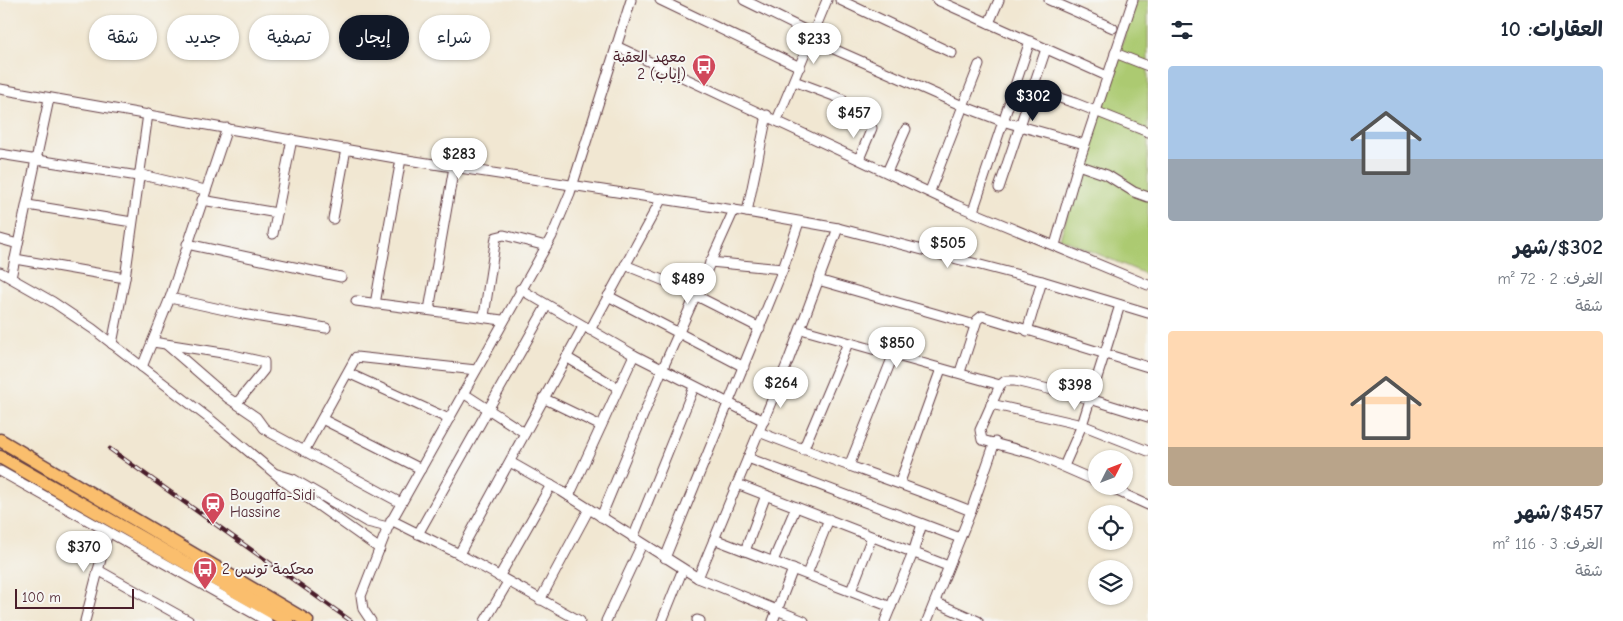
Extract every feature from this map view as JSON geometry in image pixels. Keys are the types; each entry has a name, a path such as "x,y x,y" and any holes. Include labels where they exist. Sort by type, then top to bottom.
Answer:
{"highway":[{"path":"0,440 307,621"},
{"path":"0,457 287,621"}],"street":[{"path":"371,621 363,609 361,596 390,524 502,320 546,246 573,186 631,0"},
{"path":"660,0 800,67"},
{"path":"744,0 812,36 965,107 1002,121 1020,124 1084,144"},
{"path":"778,120 827,0"},
{"path":"840,0 952,54"},
{"path":"937,0 958,4 989,23 1107,76"},
{"path":"989,23 999,0"},
{"path":"1049,0 1113,28"},
{"path":"1055,245 1084,144 1097,111 1133,0"},
{"path":"973,211 1030,41"},
{"path":"616,46 973,211 1148,285"},
{"path":"999,188 1046,49"},
{"path":"1115,53 1148,66"},
{"path":"930,191 965,107 979,65"},
{"path":"794,81 842,99"},
{"path":"0,89 48,99 148,114 401,159 662,198 838,228 1042,282 1148,313"},
{"path":"1032,89 1097,111 1148,132"},
{"path":"11,278 28,204 48,99"},
{"path":"112,344 125,278 148,114"},
{"path":"747,212 767,115"},
{"path":"142,367 170,298 226,128"},
{"path":"859,159 872,128"},
{"path":"887,172 906,129"},
{"path":"274,234 292,139"},
{"path":"333,219 346,149"},
{"path":"0,154 138,175 205,190"},
{"path":"375,304 401,159"},
{"path":"1078,165 1107,175 1134,192 1148,197"},
{"path":"429,310 454,167"},
{"path":"459,554 566,357 608,296 662,198"},
{"path":"202,200 277,212"},
{"path":"28,204 132,222"},
{"path":"601,517 678,332 734,210"},
{"path":"665,558 760,328 800,222"},
{"path":"698,578 764,421 838,228"},
{"path":"484,316 496,237 504,235 546,246"},
{"path":"0,240 18,244"},
{"path":"187,244 341,277"},
{"path":"15,259 125,278"},
{"path":"710,262 783,269"},
{"path":"625,265 695,295 760,328"},
{"path":"0,272 53,302 112,344 285,482 380,549"},
{"path":"818,280 975,325"},
{"path":"1027,331 1042,282"},
{"path":"520,289 587,329 662,370 728,405 764,421"},
{"path":"608,296 744,367"},
{"path":"170,298 243,314 326,328"},
{"path":"356,301 484,316 502,320"},
{"path":"418,534 547,304"},
{"path":"1064,466 1082,425 1120,305"},
{"path":"960,372 979,316 986,316 1027,331 1148,367"},
{"path":"801,328 1000,385"},
{"path":"153,342 264,362 264,370 237,403"},
{"path":"803,450 848,343"},
{"path":"167,345 256,417 264,428 271,433 401,503"},
{"path":"569,496 634,354"},
{"path":"304,450 354,360 360,356 476,370"},
{"path":"849,466 894,356"},
{"path":"566,357 618,388"},
{"path":"900,482 941,368"},
{"path":"348,373 449,418"},
{"path":"1088,478 1064,466 995,442 982,440 979,434 1000,385 1005,381 1015,381 1090,399 1148,417"},
{"path":"633,538 694,387"},
{"path":"463,393 525,433"},
{"path":"543,398 600,426"},
{"path":"991,404 1082,425 1148,451"},
{"path":"322,419 421,469"},
{"path":"759,432 803,450 900,482 971,511"},
{"path":"927,621 971,511 995,442"},
{"path":"748,458 960,538"},
{"path":"510,462 569,496 698,578 804,621"},
{"path":"0,471 267,621"},
{"path":"277,474 293,479 368,522 390,524 418,534 459,554 540,600 567,618 580,621"},
{"path":"737,484 948,566"},
{"path":"499,577 551,485"},
{"path":"746,551 766,495"},
{"path":"1126,495 1148,505"},
{"path":"773,561 796,506"},
{"path":"540,600 589,509"},
{"path":"807,574 830,519"},
{"path":"885,621 913,553 922,524"},
{"path":"86,620 108,532"},
{"path":"851,591 872,537"},
{"path":"714,540 793,568 891,607"},
{"path":"606,621 642,544"},
{"path":"773,621 793,568"},
{"path":"662,621 683,569"},
{"path":"98,570 189,621"},
{"path":"485,621 508,582"},
{"path":"935,602 978,621"},
{"path":"249,610 249,621"}],"green space":[{"path":"1136,0 1148,0 1148,275 1060,238"}],"railway":[{"path":"110,449 351,621"}],"place":[{"name":"معهد العقبة 2 (إياب)","path":"704,87"},
{"name":"Bougatfa-Sidi Hassine","path":"213,525"},
{"name":"محكمة تونس 2","path":"205,590"}]}
